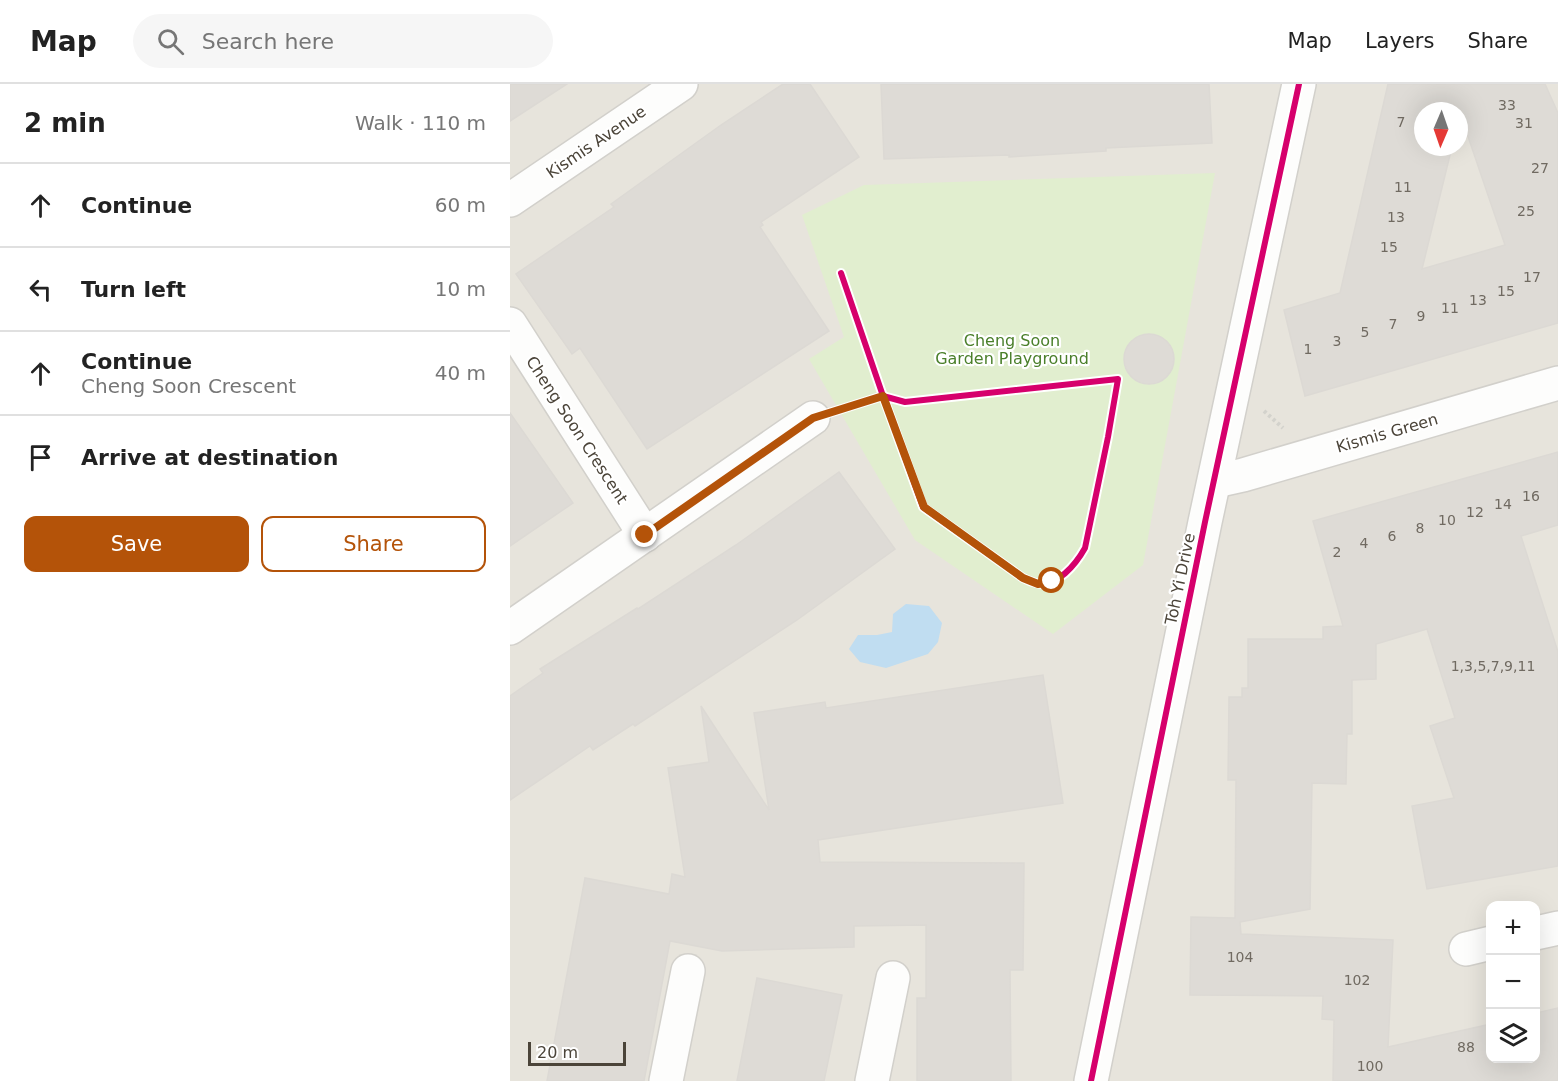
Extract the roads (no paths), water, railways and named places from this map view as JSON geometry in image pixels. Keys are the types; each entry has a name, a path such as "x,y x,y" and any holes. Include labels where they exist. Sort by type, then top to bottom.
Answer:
{"street":[{"name":"Kismis Avenue","path":"510,200 681,84"},
{"name":"Toh Yi Drive","path":"1091,1081 1299,84"},
{"name":"Cheng Soon Crescent","path":"510,324 645,535"},
{"name":"Kismis Green","path":"1216,481 1558,383"},
{"path":"510,628 813,418"},
{"path":"1540,932 1558,928"},
{"path":"666,1081 688,971"},
{"path":"872,1081 893,978"}],"water":[{"path":"906,604 929,606 942,623 938,642 928,654 886,668 860,662 849,649 858,635 892,632 893,614"}],"park label":[{"name":"Cheng Soon Garden Playground","path":"1012,349"}]}
